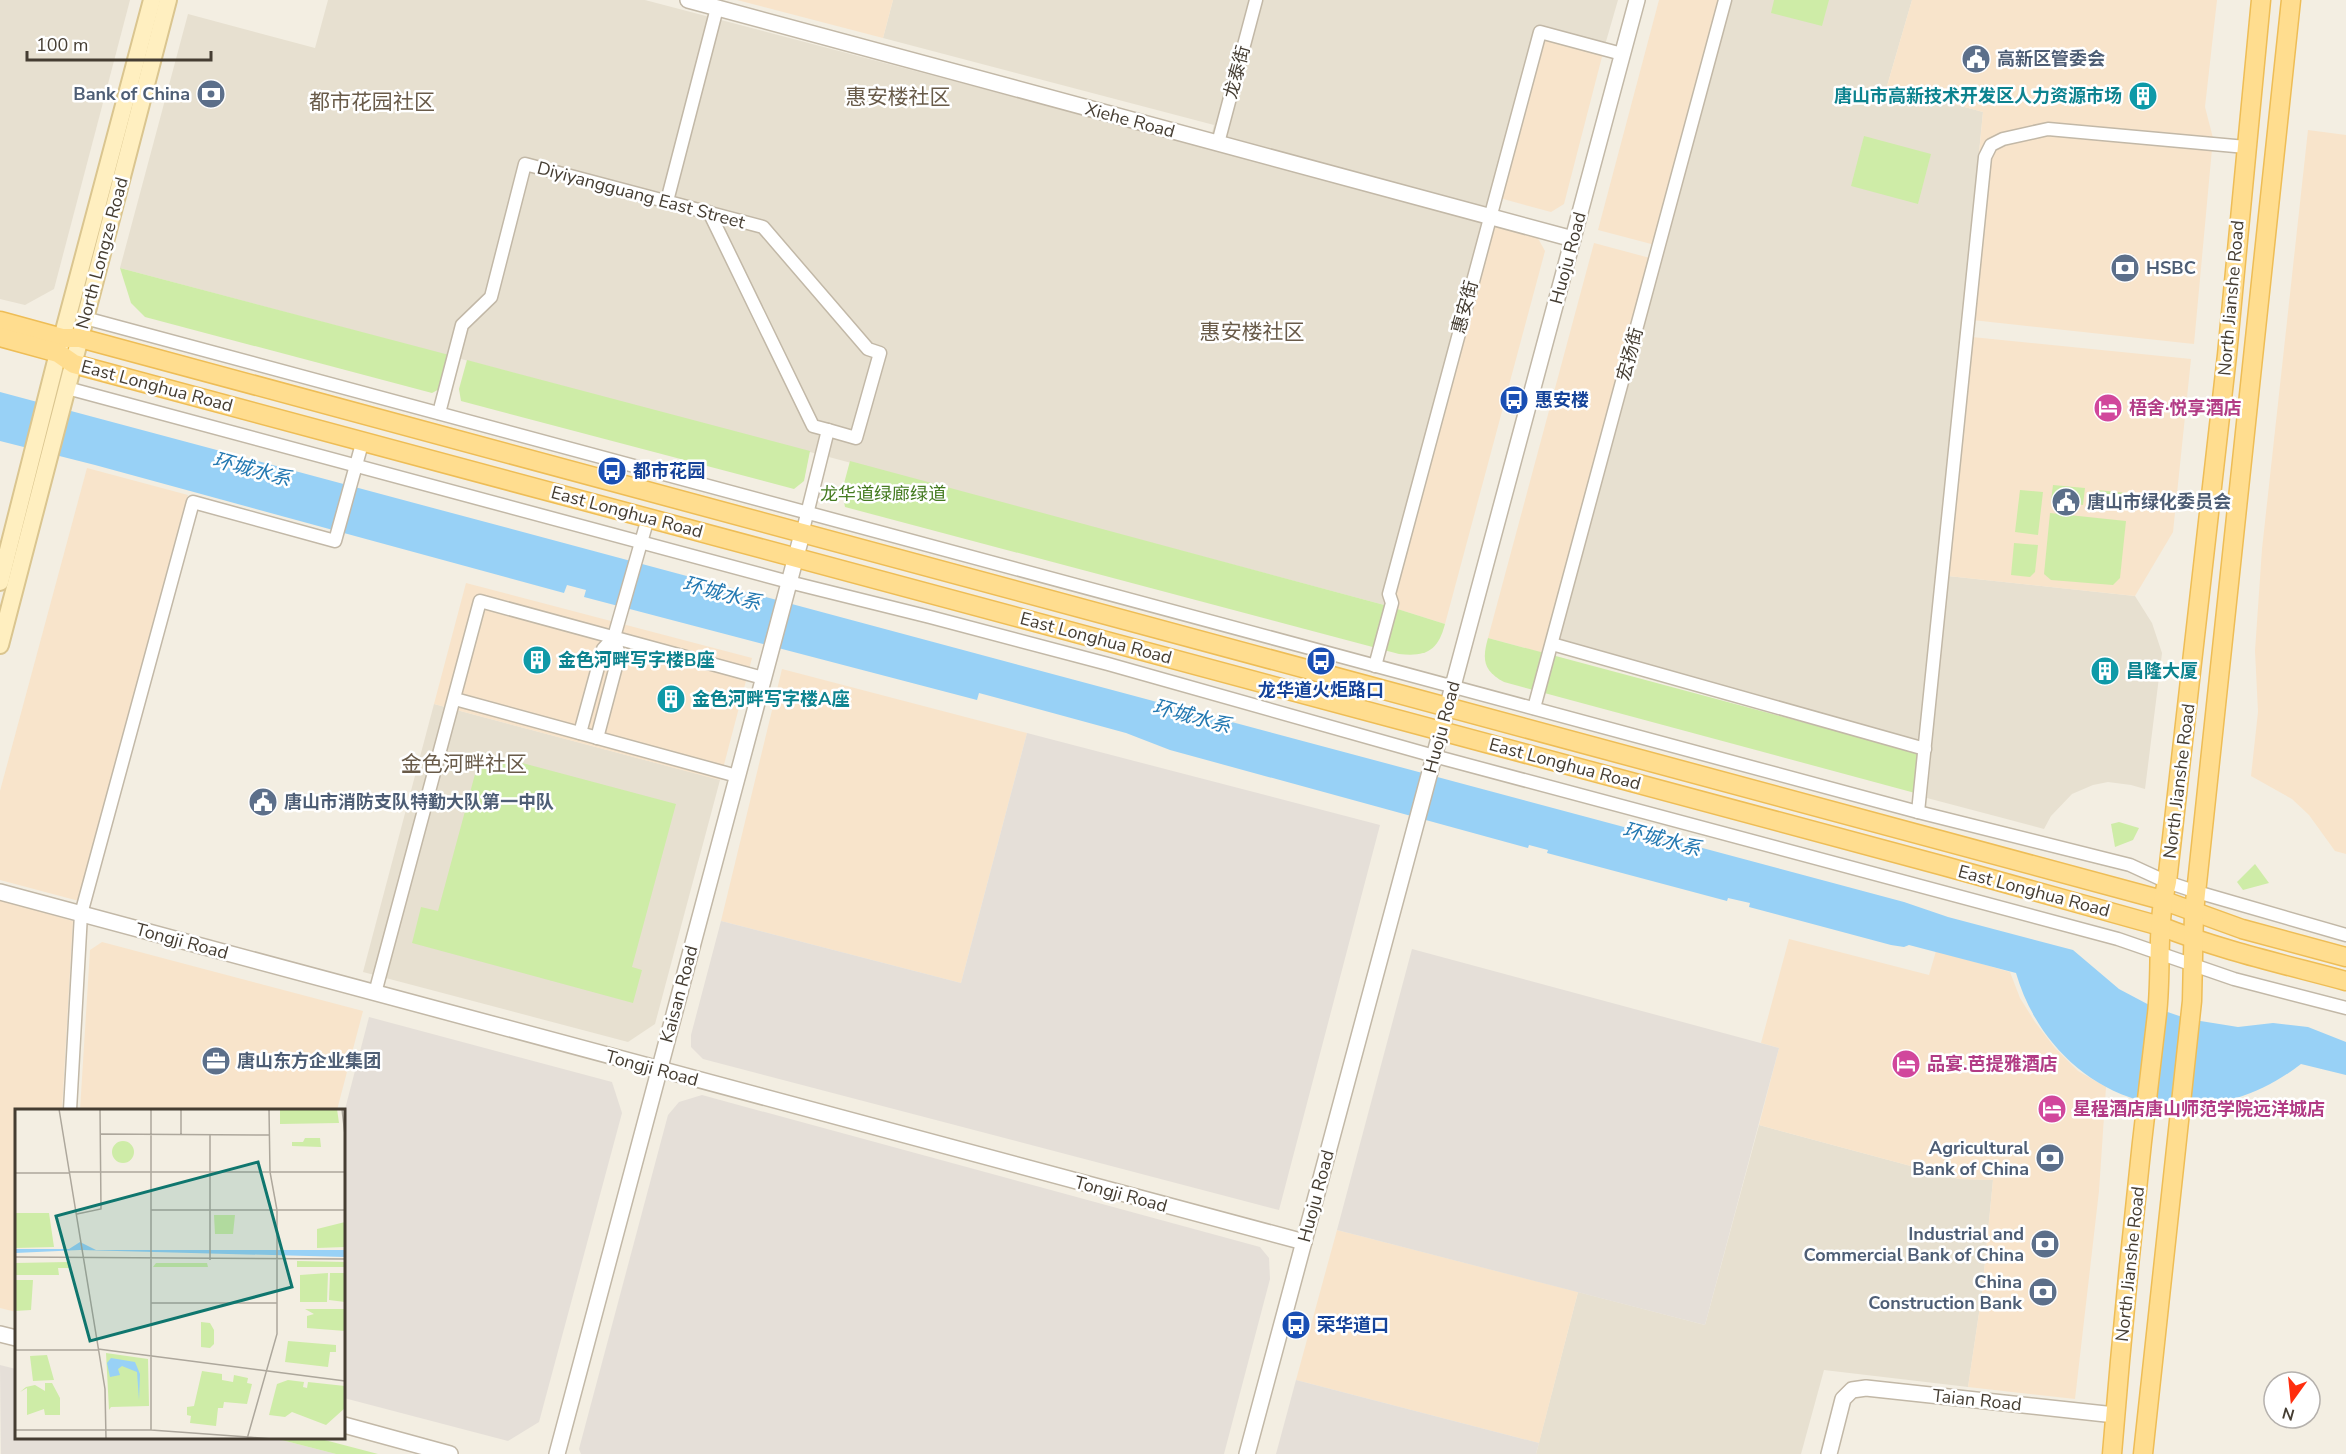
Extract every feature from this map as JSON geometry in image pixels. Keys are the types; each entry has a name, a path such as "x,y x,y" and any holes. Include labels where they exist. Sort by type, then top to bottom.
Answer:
{"main road":[{"name":"North Longze Road","path":"0,582 58,398 67,343 152,0"},
{"name":"North Longze Road","path":"67,343 85,318 168,0"},
{"name":"North Jianshe Road","path":"2112,1454 2144,1118 2159,993 2160,926 2227,356 2261,0"},
{"name":"North Jianshe Road","path":"2143,1454 2192,1000 2194,912 2291,0"},
{"name":"East Longhua Road","path":"0,321 67,343 2165,891 2194,912 2242,929 2346,957"},
{"name":"East Longhua Road","path":"0,337 67,343"},
{"name":"North Longze Road","path":"58,398 74,364 67,343"},
{"name":"East Longhua Road","path":"67,343 74,364 2160,926 2193,939 2346,981"},
{"name":"North Longze Road","path":"0,645 39,460"}],"street":[{"name":"Xiehe Road","path":"688,0 1573,239"},
{"name":"龙泰街","path":"1218,144 1256,0"},
{"name":"Huoju Road","path":"1247,1454 1637,0"},
{"name":"宏扬街","path":"1534,708 1725,0"},
{"path":"667,201 717,8"},
{"name":"惠安街","path":"1375,666 1392,603 1389,594 1397,562 1540,32 1622,54"},
{"path":"1918,812 1985,157 1990,145 2003,139 2048,129 2246,147"},
{"name":"Diyiyangguang East Street","path":"439,413 462,325 491,297 525,164 763,227 868,349 880,354 856,438 828,430"},
{"path":"709,212 813,426 828,430 802,534"},
{"path":"85,318 1918,812 2130,865 2165,891 2197,892 2346,935"},
{"path":"58,398 356,467 1108,664 1434,756 2118,939 2234,979 2346,1008"},
{"path":"70,1109 81,914 194,502 335,541 363,440"},
{"path":"597,738 619,655 615,637 618,624 648,518"},
{"name":"Kaisan Road","path":"557,1454 802,534"},
{"path":"375,993 480,601 763,678"},
{"path":"580,733 603,649 615,637"},
{"path":"1552,644 1926,749"},
{"path":"455,699 737,776"},
{"name":"Tongji Road","path":"0,892 1304,1242"},
{"path":"0,1334 15,1338"},
{"name":"Taian Road","path":"1828,1454 1843,1399 1852,1390 1866,1388 2115,1415"},
{"path":"345,1425 450,1454"}],"shaded area":[{"path":"0,0 130,0 54,289 25,305 0,299"},
{"path":"328,0 645,0 1208,148 1214,125 883,38 893,0 1618,0 1605,45 1540,28 1388,606 120,268 188,14 315,48"},
{"path":"737,0 893,0 883,38"},
{"path":"1659,0 1720,0 1655,245 1598,230"},
{"path":"1725,0 1912,0 1887,86 1983,112 1920,744 1553,648"},
{"path":"1912,0 2217,0 2205,107 2213,138 2194,344 1963,319 1983,112 1887,86"},
{"path":"1540,28 1605,45 1564,204 1551,212 1496,197"},
{"path":"2308,130 2346,135 2346,854 2335,851 2309,815 2292,799 2251,776 2258,712 2255,651 2262,549"},
{"path":"1490,219 1534,231 1545,251 1445,624 1388,606"},
{"path":"1594,243 1650,258 1543,653 1488,638"},
{"path":"1972,337 2191,359 2173,532 2135,596 1948,576"},
{"path":"87,468 188,495 79,901 0,880 0,791"},
{"path":"1948,576 2135,596 2152,623 2162,653 2145,789 2108,782 2093,785 2072,794 2051,816 2044,829 1927,798"},
{"path":"466,583 752,658 720,780 434,704"},
{"path":"782,669 1027,733 961,983 721,921"},
{"path":"434,704 720,780 655,1024 628,1042 363,972"},
{"path":"1027,733 1380,825 1279,1210 703,1059 691,1047 691,1035 721,921 961,983"},
{"path":"0,900 73,921 62,1109 15,1109 15,1312 0,1308"},
{"name":"品宴.芭提雅酒店","path":"1789,939 1929,975 1936,951 2010,972 2020,998 2055,1048 2078,1071 2106,1087 2099,1191 2075,1399 1968,1387 1982,1293 1993,1180 1959,1179 1759,1125 1779,1048 1761,1043"},
{"name":"唐山东方企业集团","path":"102,942 363,1011 337,1109 80,1109 90,950"},
{"path":"1412,949 1779,1048 1705,1325 1337,1230"},
{"path":"369,1017 612,1082 622,1113 539,1422 508,1441 345,1398 345,1109"},
{"path":"702,1095 1260,1247 1269,1258 1270,1279 1224,1454 581,1454 579,1449 668,1115 679,1102"},
{"path":"1759,1125 1959,1179 1993,1180 1982,1293 1968,1387 1824,1370 1801,1454 1536,1454 1578,1292 1705,1325"},
{"path":"1337,1230 1578,1292 1539,1443 1296,1380"},
{"path":"0,1365 15,1369 15,1439 278,1439 336,1454 1,1454"},
{"path":"1296,1380 1539,1443 1536,1454 1276,1454"}],"green space":[{"path":"1774,0 1829,0 1822,26 1771,13"},
{"path":"1864,136 1931,154 1918,204 1851,186"},
{"path":"120,268 453,356 445,386 432,393 145,317 131,303"},
{"name":"龙华道绿廊绿道","path":"467,360 810,451 804,481 794,489 461,401 459,389"},
{"name":"龙华道绿廊绿道","path":"850,461 1388,606 1445,624 1439,640 1430,650 1417,654 1399,654 845,507 842,491"},
{"path":"2053,485 2085,488 2083,505 2051,501"},
{"path":"2020,490 2043,492 2038,535 2015,532"},
{"path":"2097,490 2127,493 2126,508 2095,505"},
{"path":"2050,513 2126,521 2120,578 2113,585 2051,580 2044,574"},
{"path":"2014,543 2038,545 2035,572 2030,577 2011,575"},
{"path":"1488,638 1919,753 1915,793 1504,682 1488,669 1486,664 1485,652"},
{"path":"481,752 676,804 632,967 642,970 633,1003 412,943 421,907 438,911"},
{"path":"2119,822 2139,828 2133,840 2115,847 2111,824"},
{"path":"2255,864 2269,883 2243,890 2237,882"},
{"path":"278,1439 321,1439 378,1454 336,1454"}],"water":[{"name":"环城水系","path":"0,392 1904,902 1948,917 2073,950 2119,989 2153,1007 2188,1019 2238,1027 2273,1023 2308,1027 2346,1042 2346,1075 2301,1064 2271,1084 2219,1103 2182,1108 2151,1105 2116,1092 2096,1081 2060,1052 2034,1015 2016,973 1909,945 1904,947 1891,945 1749,907 1750,903 1728,898 1727,901 1547,853 1548,850 1529,845 1528,848 1170,750 1126,733 979,693 977,700 584,597 586,590 567,585 564,593 0,441"}],"place":[{"name":"高新区管委会","path":"1976,59"},
{"name":"Bank of China","path":"211,94"},
{"name":"唐山市高新技术开发区人力资源市场","path":"2143,96"},
{"name":"HSBC","path":"2125,268"},
{"name":"惠安楼","path":"1514,400"},
{"name":"梧舍·悦享酒店","path":"2108,408"},
{"name":"都市花园","path":"612,471"},
{"name":"唐山市绿化委员会","path":"2066,502"},
{"name":"金色河畔写字楼B座","path":"537,660"},
{"name":"龙华道火炬路口","path":"1321,661"},
{"name":"昌隆大厦","path":"2105,671"},
{"name":"金色河畔写字楼A座","path":"671,699"},
{"name":"唐山市消防支队特勤大队第一中队","path":"263,802"},
{"name":"唐山东方企业集团","path":"216,1061"},
{"name":"品宴.芭提雅酒店","path":"1906,1064"},
{"name":"星程酒店唐山师范学院远洋城店","path":"2052,1109"},
{"name":"Agricultural Bank of China","path":"2050,1158"},
{"name":"Industrial and Commercial Bank of China","path":"2045,1244"},
{"name":"China Construction Bank","path":"2043,1292"},
{"name":"荣华道口","path":"1296,1325"}],"district":[{"name":"惠安楼社区","path":"898,97"},
{"name":"都市花园社区","path":"372,102"},
{"name":"惠安楼社区","path":"1252,332"},
{"name":"金色河畔社区","path":"464,764"}]}
